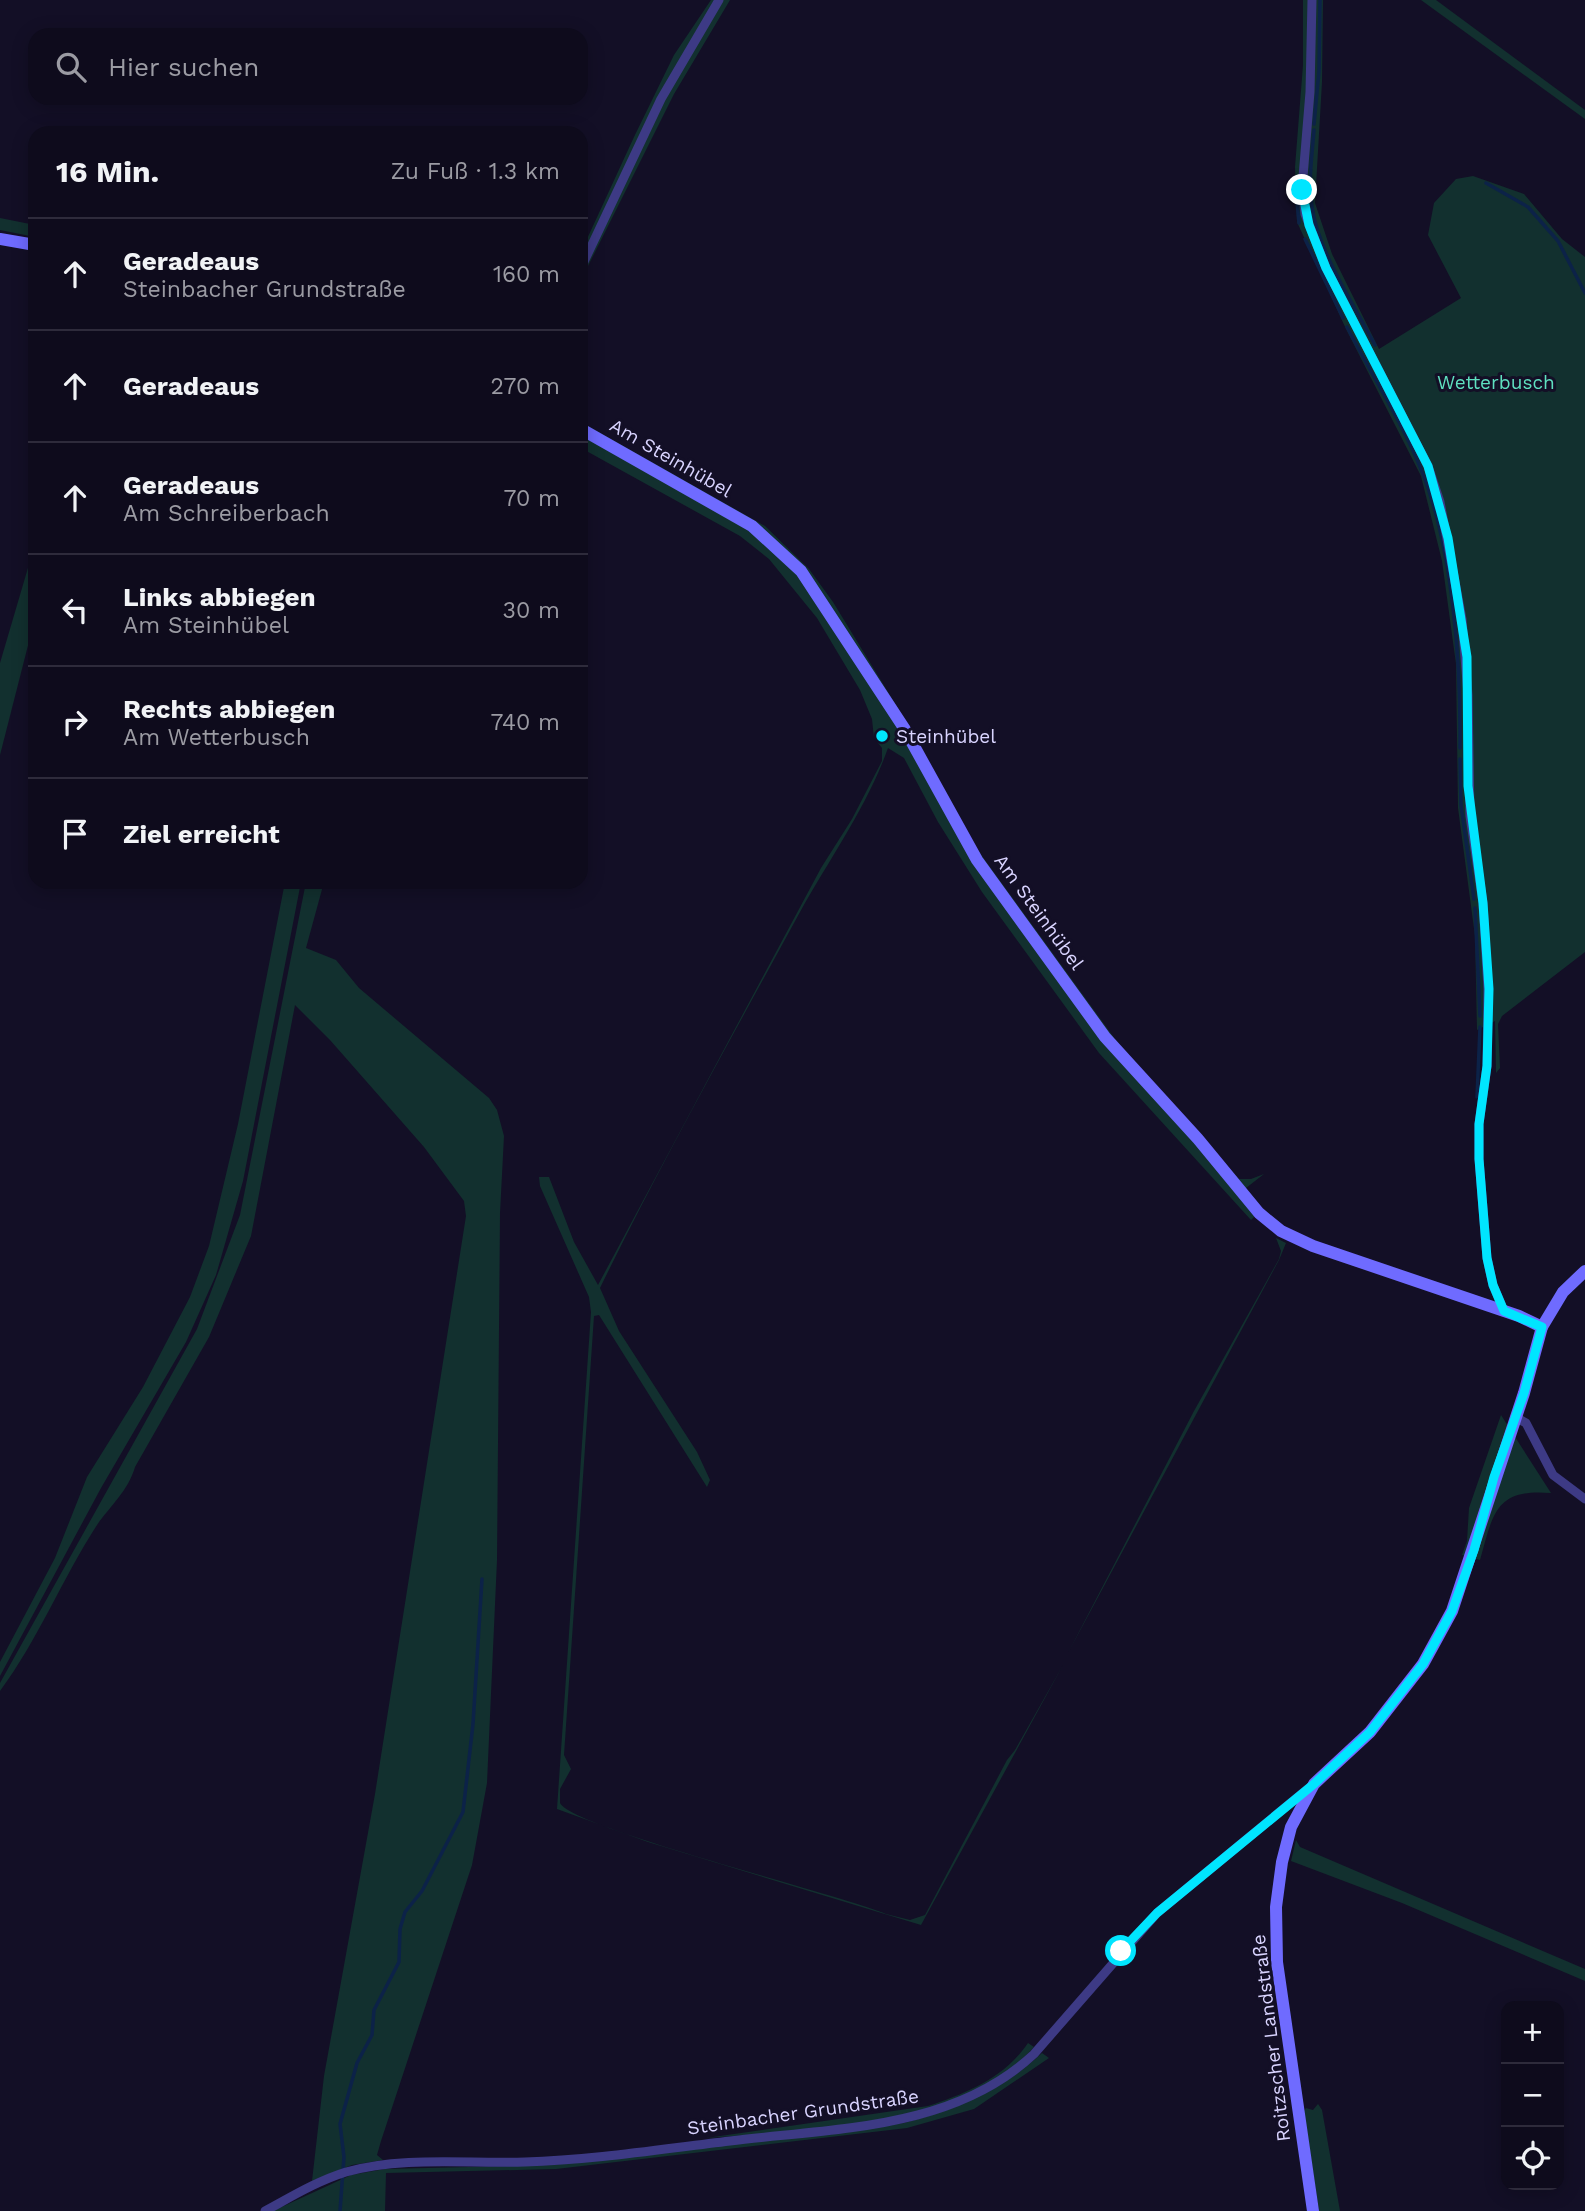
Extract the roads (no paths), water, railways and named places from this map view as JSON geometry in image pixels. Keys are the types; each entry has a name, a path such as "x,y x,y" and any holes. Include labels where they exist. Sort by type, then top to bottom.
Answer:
{"street":[{"path":"588,253 661,99 719,0"},
{"path":"1312,0 1310,92 1302,190 1305,214 1326,268 1428,466 1446,526 1462,619 1468,695 1470,816 1483,903 1489,989 1487,1066 1479,1124 1479,1159 1487,1258 1493,1285 1504,1311"},
{"path":"0,239 28,244"},
{"name":"Am Steinhübel","path":"588,433 752,526 800,571 904,729 964,838 1009,906 1105,1037 1198,1139 1259,1213 1281,1231 1313,1246 1504,1311 1542,1327"},
{"name":"Roitzscher Landstraße","path":"1313,2211 1278,1962 1276,1907 1282,1862 1291,1827 1314,1784 1370,1732 1423,1664 1452,1611 1474,1550 1542,1327 1563,1292 1585,1271"},
{"path":"1513,1423 1526,1423 1553,1475 1585,1499"},
{"name":"Steinbacher Grundstraße","path":"265,2211 348,2172 412,2164 550,2161 669,2148 878,2123 936,2111 965,2100 1012,2075 1034,2054 1157,1913 1314,1784"},
{"path":"1274,1817 1291,1827"}],"waterway":[{"path":"1314,124 1319,71 1320,0"},
{"path":"1314,130 1310,188 1316,224 1338,278 1375,345"},
{"path":"1486,183 1528,207 1558,241 1585,293"},
{"path":"1296,192 1299,223"},
{"path":"1305,239 1343,318"},
{"path":"1347,327 1404,433 1432,500 1441,534 1453,606 1459,680 1460,748"},
{"path":"1460,759 1461,805 1474,899"},
{"path":"1475,908 1480,1016"},
{"path":"1477,1097 1480,1027"},
{"path":"340,2211 344,2157 340,2124 357,2063 372,2035 374,2010 399,1962 400,1929 405,1912 422,1891 463,1812 473,1724 482,1579"}],"place":[{"name":"Steinhübel","path":"882,736"}],"park label":[{"name":"Wetterbusch","path":"1496,382"}]}
